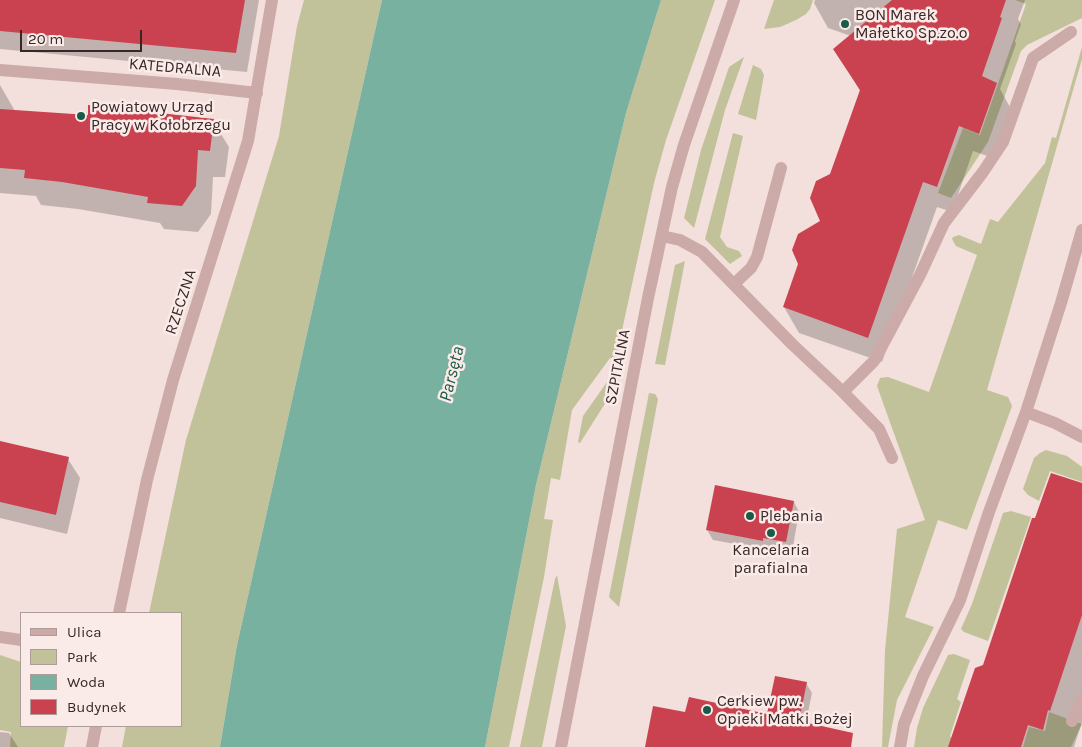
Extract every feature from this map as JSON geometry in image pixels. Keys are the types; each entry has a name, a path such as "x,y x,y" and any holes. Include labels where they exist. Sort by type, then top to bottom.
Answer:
{"street":[{"name":"RZECZNA","path":"119,612 159,430 248,141 272,0"},
{"name":"SZPITALNA","path":"561,747 648,298 662,236 684,145 734,0"},
{"path":"843,392 874,361 920,276 944,223 1003,142 1033,58 1071,32"},
{"name":"KATEDRALNA","path":"0,70 177,84 257,93"},
{"path":"734,284 751,268 757,257 781,168"},
{"path":"900,747 904,724 922,676 960,600 989,512 1026,412 1082,230"},
{"path":"662,236 680,240 702,252 879,429 892,458"},
{"path":"1026,412 1055,423 1082,437"},
{"path":"0,638 20,640"},
{"path":"1072,721 1082,700"},
{"path":"92,747 96,727"}],"green space":[{"path":"304,0 382,0 237,645 220,747 122,747 126,727 182,727 182,612 149,612 186,440 279,136 297,26"},
{"path":"661,0 715,0 666,140 654,183 616,358 610,358 572,410 560,480 551,478 544,519 553,520 544,577 509,747 485,747 536,485 626,113"},
{"path":"774,0 813,0 806,14 796,20 780,27 764,29"},
{"path":"1015,0 1082,0 1082,18 1027,45 1021,51 988,142 951,198 938,193 963,128 980,135 1026,4"},
{"path":"1082,47 1082,59 987,390 1008,397 1012,406 967,530 938,520 905,617 934,627 897,700 888,747 882,747 885,650 897,529 925,520 877,386 880,378 888,377 929,392 977,255 956,246 952,239 959,235 981,244 990,219 998,222 1045,163 1052,137 1056,138"},
{"path":"744,57 725,110 694,228 684,218 701,150 729,67"},
{"path":"753,65 761,69 764,75 756,120 738,114"},
{"path":"733,133 743,136 720,237 727,247 739,251 742,256 730,264 705,239"},
{"path":"685,261 665,365 655,364 675,265"},
{"path":"607,382 612,383 611,394 580,443 578,442 583,416"},
{"path":"649,393 655,394 658,399 619,607 609,597"},
{"path":"1046,450 1067,456 1082,467 1082,482 1050,471 1039,501 1028,495 1023,489 1034,458"},
{"path":"1011,511 1031,517 988,641 964,632 961,629 972,604 1003,513"},
{"path":"557,575 566,626 542,747 520,747 555,579"},
{"path":"954,654 970,660 957,699 961,702 950,736 957,747 914,747 923,708 948,655"},
{"path":"0,655 20,662 20,727 68,727 64,747 10,747 11,732 0,730"},
{"path":"1049,712 1082,724 1071,747 1023,747 1029,727 1045,731"}],"water":[{"name":"Parsęta","path":"382,0 661,0 626,113 536,485 485,747 220,747 237,645"}],"building":[{"path":"0,0 245,0 236,53 0,31"},
{"path":"892,0 1006,0 1000,17 1002,18 982,76 997,83 979,134 959,126 937,187 923,182 868,338 783,307 798,264 792,250 798,234 820,221 810,198 816,181 830,174 860,90 833,49"},
{"path":"88,105 214,119 210,151 198,150 196,186 182,206 147,203 148,197 62,182 24,178 25,170 0,168 0,109 88,115"},
{"path":"0,441 69,457 56,515 0,502"},
{"path":"1051,473 1082,483 1082,615 1050,711 1048,710 1043,730 1028,725 1021,747 948,747 975,668 983,665 1032,518 1035,518"},
{"name":"Plebania","path":"715,485 794,501 786,542 763,538 763,541 706,530"},
{"name":"Cerkiew pw. Opieki Matki Bożej","path":"775,676 807,682 799,721 853,733 851,747 645,747 653,706 685,712 689,697 767,714"}],"place":[{"name":"BON Marek Małetko Sp.zo.o","path":"845,24"},
{"name":"Powiatowy Urząd Pracy w Kołobrzegu","path":"81,116"},
{"name":"Plebania","path":"750,516"},
{"name":"Kancelaria parafialna","path":"771,533"},
{"name":"Cerkiew pw. Opieki Matki Bożej","path":"707,710"}]}
